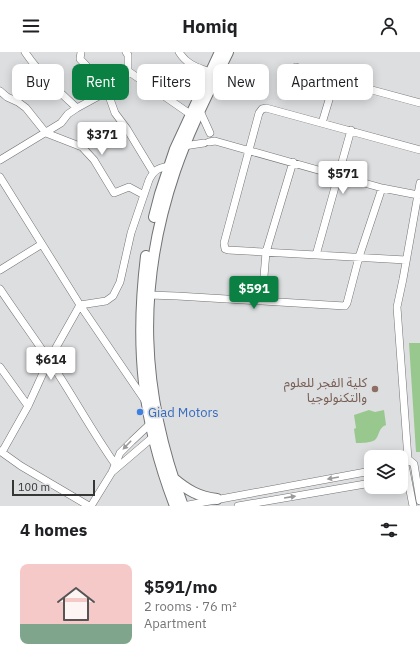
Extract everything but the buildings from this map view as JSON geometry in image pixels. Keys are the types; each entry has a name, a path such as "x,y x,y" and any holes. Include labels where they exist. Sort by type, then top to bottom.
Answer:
{"highway":[{"path":"183,506 164,451 153,400 148,350 149,295 153,255 160,219 195,112 210,72 220,52"},
{"path":"174,506 164,477 146,403 141,351 141,294 146,254 152,226 169,166 195,112 228,52"},
{"path":"173,478 193,493 205,497 217,498"}],"street":[{"path":"25,52 37,69 77,108"},
{"path":"81,52 80,59 85,64"},
{"path":"126,52 128,55 128,64"},
{"path":"179,52 184,60 210,72"},
{"path":"129,72 195,112 210,139"},
{"path":"373,90 420,103"},
{"path":"0,91 26,108 46,133 82,147 94,160 114,193 129,187 144,195"},
{"path":"0,160 46,133 61,123 68,114 91,100"},
{"path":"110,100 115,113 127,129 153,172"},
{"path":"322,123 329,100"},
{"path":"406,260 225,249 224,243 259,113 262,109 266,108 351,130 420,150"},
{"path":"316,255 351,130"},
{"path":"184,146 210,139 382,188 418,195"},
{"path":"262,301 266,252 293,162"},
{"path":"80,305 106,301 113,296 120,282 131,233 153,172 159,168 169,166"},
{"path":"0,178 80,305 146,403"},
{"path":"416,503 418,474 410,463 397,307 406,260 417,218 420,182"},
{"path":"149,295 346,306 359,257 382,188"},
{"path":"0,270 42,244"},
{"path":"0,289 49,360 94,435 114,464"},
{"path":"80,305 49,360 28,406 1,452 21,466 90,506 112,472 153,436"},
{"path":"0,367 28,406"},
{"path":"112,472 114,464 123,449 150,424"},
{"path":"183,506 217,498 364,472"},
{"path":"408,476 418,474"},
{"path":"238,506 364,484"},
{"path":"408,486 416,503"}],"green space":[{"path":"409,343 420,343 420,452 416,452"},
{"path":"369,410 375,412 384,410 386,425 380,430 375,440 356,443 354,415"}],"place":[{"name":"كلية الفجر للعلوم والتكنولوجيا","path":"375,389"},
{"name":"Giad Motors","path":"140,412"}]}
